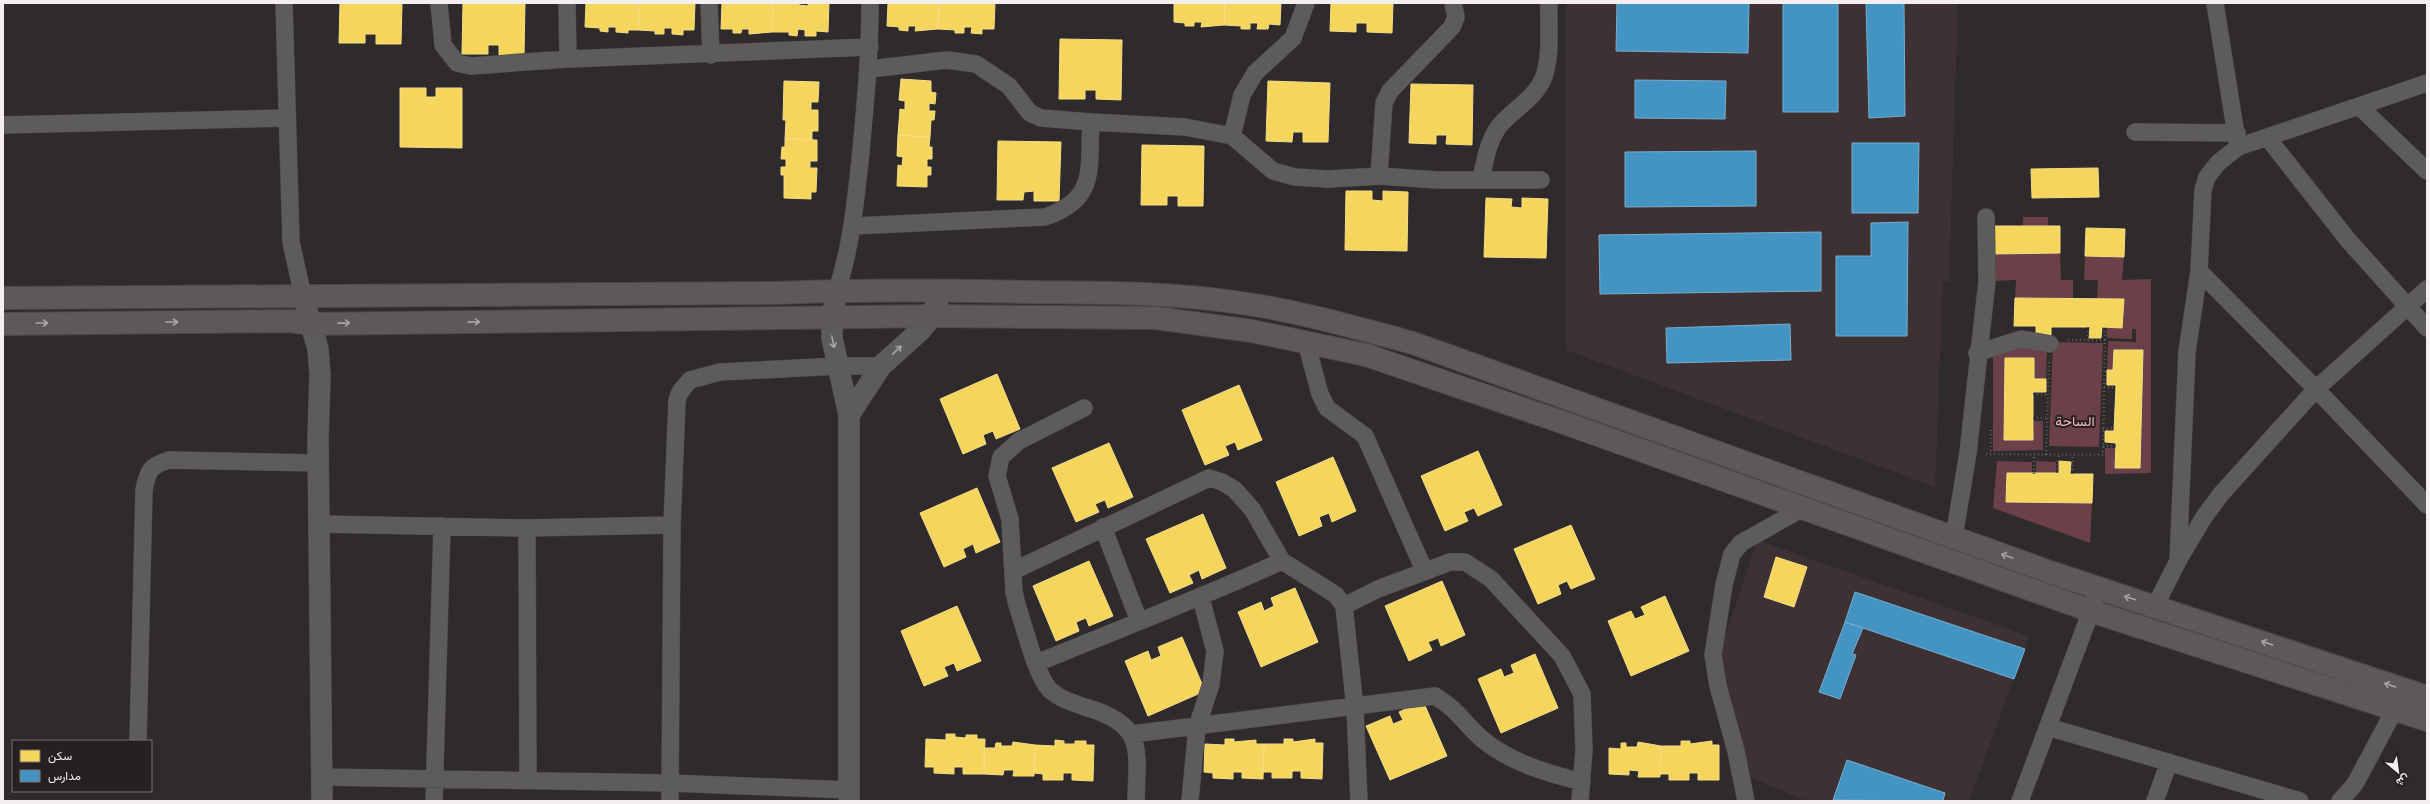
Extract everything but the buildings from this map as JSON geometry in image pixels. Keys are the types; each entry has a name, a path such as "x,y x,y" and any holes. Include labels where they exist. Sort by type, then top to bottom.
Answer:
{"main road":[{"path":"3,298 768,293 837,290 941,290 1154,294 1234,302 1334,321 1413,343 1954,537 2098,587 2427,697"},
{"path":"3,324 290,321 311,324 932,316 1156,318 1252,331 1366,355 1803,508 2091,611 2427,720"}],"street":[{"path":"284,3 291,242 303,296 318,349 320,375 318,463 322,801"},
{"path":"438,3 443,45 457,63 471,66 568,59 711,55 870,47"},
{"path":"567,3 568,59"},
{"path":"710,3 711,55"},
{"path":"322,777 670,783 849,796 849,415 832,338 832,318 837,290 846,263 853,226 870,69 870,3"},
{"path":"1232,136 1246,90 1255,73 1293,38 1306,3"},
{"path":"1379,176 1384,104 1390,92 1452,27 1456,17 1452,3"},
{"path":"1481,179 1491,138 1500,125 1537,91 1544,78 1547,66 1549,3"},
{"path":"2178,561 2187,352 2199,271 2203,190 2207,177 2237,140 2215,3"},
{"path":"870,69 947,60 976,64 1009,86 1030,113 1040,118 1185,127 1232,136 1273,171 1296,177 1328,179 1379,176 1541,180"},
{"path":"2135,132 2237,140 2267,137 2328,115 2360,107 2427,83"},
{"path":"2360,107 2427,171"},
{"path":"3,125 287,118"},
{"path":"853,226 1045,217 1060,212 1074,204 1086,186 1090,122"},
{"path":"2267,137 2348,240 2427,328"},
{"path":"1954,537 1968,453 1977,353 1987,281 1986,216"},
{"path":"2199,271 2316,389 2427,505"},
{"path":"849,415 881,366 921,330 932,316 941,290"},
{"path":"2155,606 2178,561 2204,517 2221,494 2316,389 2427,290"},
{"path":"1977,353 2021,339 2050,344"},
{"path":"1306,342 1320,394 1327,408 1358,429 1370,444 1424,570"},
{"path":"670,801 672,525 677,400 687,383 702,375 720,372 839,366 881,366"},
{"path":"1084,408 1019,441 1001,457 997,476 1010,519 1013,571 1017,605 1043,682 1062,700 1100,711 1121,722 1132,734 1137,754 1136,801"},
{"path":"138,740 144,490 146,476 154,465 169,460 318,463"},
{"path":"1013,571 1209,478 1222,482 1234,489 1252,509 1282,561 1336,595 1344,606 1355,708 1359,801"},
{"path":"1746,801 1736,751 1718,686 1713,655 1724,585 1732,554 1741,543 1803,508"},
{"path":"319,524 528,528 672,525"},
{"path":"434,801 433,778 442,526"},
{"path":"1104,527 1139,621"},
{"path":"528,528 528,780"},
{"path":"1037,663 1139,621 1201,598 1282,561"},
{"path":"1344,606 1424,570 1450,562 1465,562 1491,579 1562,656 1582,694 1584,721 1580,801"},
{"path":"2020,801 2091,611 2098,587"},
{"path":"1190,801 1197,727 1211,684 1215,651 1201,598"},
{"path":"1132,734 1355,708 1422,696 1435,696 1458,712 1482,738 1512,759 1559,776 1582,782"},
{"path":"2340,801 2355,784 2394,709"},
{"path":"2048,727 2169,762 2279,798 2300,801"},
{"path":"2155,801 2169,762"}],"path":[{"path":"2088,327 2088,340"},
{"path":"1968,453 2103,455 2106,328"},
{"path":"2046,455 2050,339 2105,340"},
{"path":"2104,387 2116,388"},
{"path":"2033,394 2048,395"},
{"path":"2033,418 2048,418"},
{"path":"1991,423 1991,454"},
{"path":"2103,429 2114,428"},
{"path":"2103,446 2116,446"},
{"path":"2034,454 2034,474"},
{"path":"2057,473 2058,455"},
{"path":"2072,474 2073,455"}],"shaded area":[{"path":"1566,3 1958,3 1949,282 1943,281 1935,487 1566,350"},
{"path":"1757,540 2029,636 1969,801 1807,801 1744,775 1720,653"}],"green space":[{"path":"2023,217 2048,217 2048,226 2023,226"},
{"path":"2060,253 2061,280 2073,280 2073,298 2015,298 2016,280 1994,281 1992,254"},
{"path":"2085,256 2124,257 2122,280 2151,279 2151,473 2105,474 2105,448 2116,448 2115,468 2140,468 2143,350 2114,350 2113,370 2107,370 2108,341 2136,342 2136,329 2132,329 2132,339 2107,338 2107,328 2122,328 2124,299 2097,299 2098,280 2084,280"},
{"name":"الساحة","path":"2053,342 2103,343 2099,447 2049,446"},
{"path":"2020,345 2047,347 2046,379 2034,379 2033,358 2005,358 2004,440 2033,440 2034,421 2043,421 2043,450 1993,451 1993,355"},
{"path":"1997,461 2032,462 2032,474 2007,474 2007,502 2092,503 2090,543 1993,508"},
{"path":"2036,461 2056,462 2056,473 2036,474"}]}
